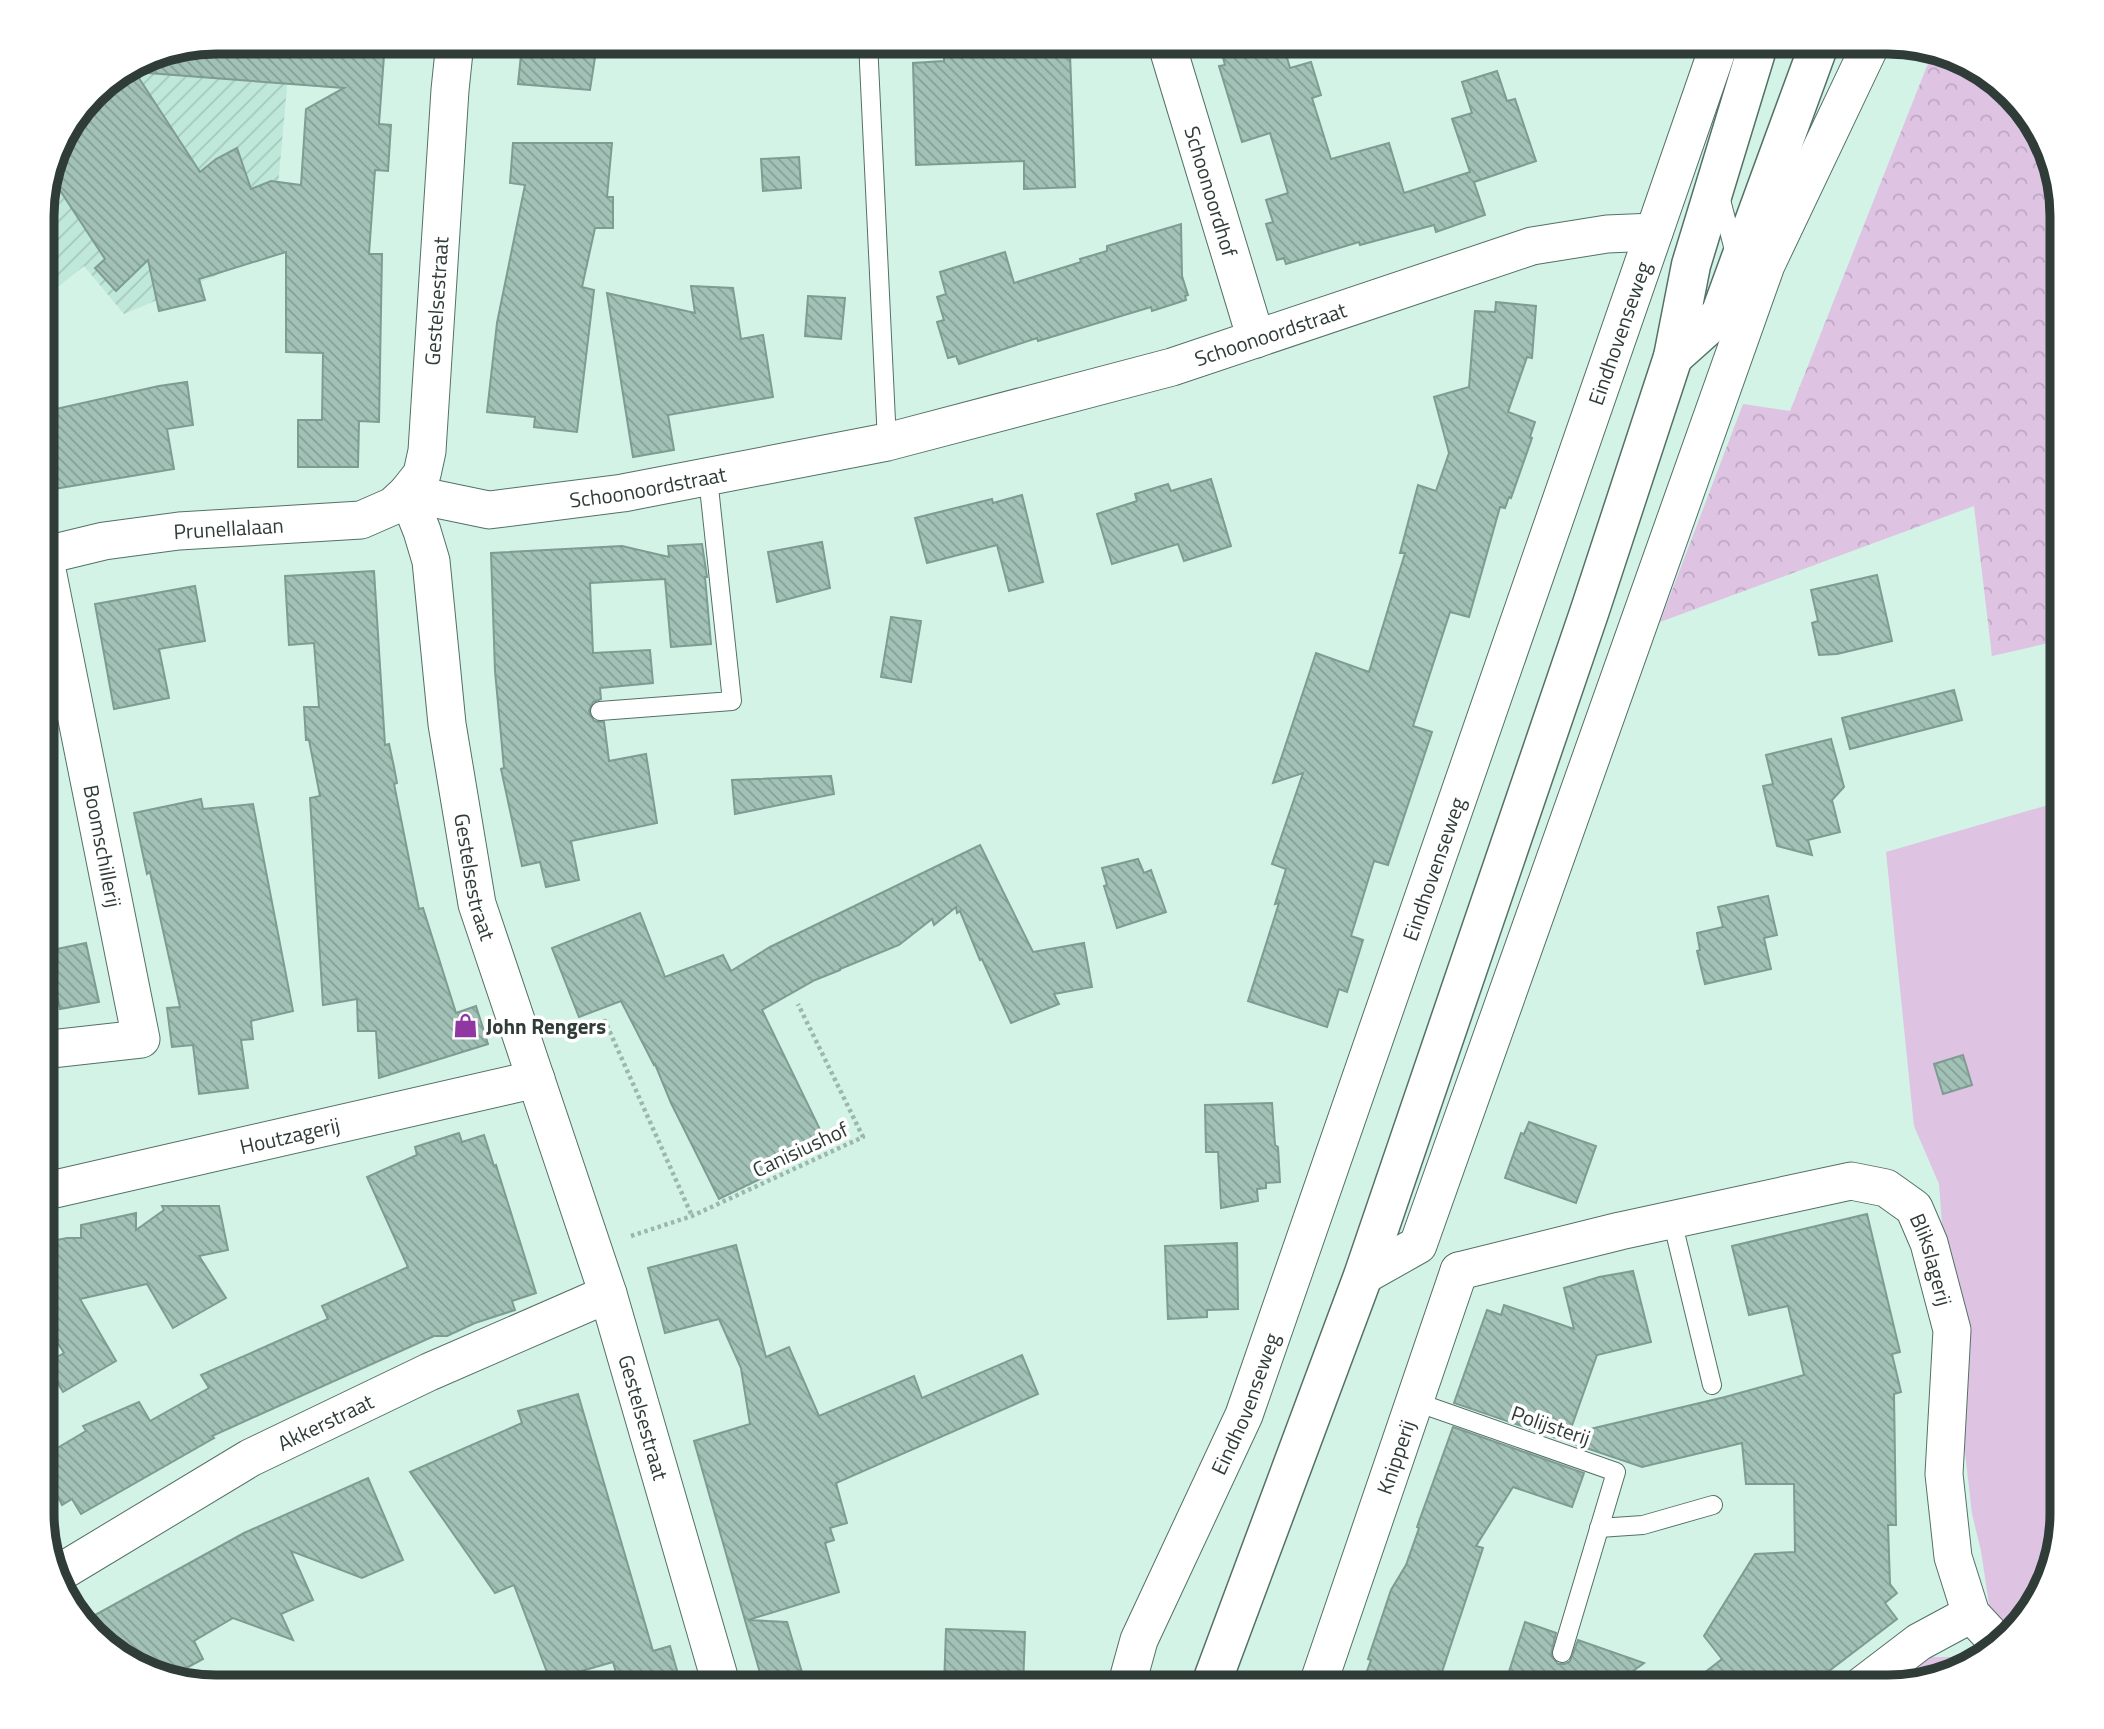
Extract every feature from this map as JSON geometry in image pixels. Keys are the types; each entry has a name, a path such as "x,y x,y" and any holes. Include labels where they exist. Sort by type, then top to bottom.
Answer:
{"main road":[{"path":"1214,1675 1363,1276 1590,610 1673,357 1691,265 1755,54"},
{"path":"1673,357 1720,315 1816,54"}],"street":[{"name":"Gestelsestraat","path":"454,54 427,451 422,474 408,493 430,561 447,724 477,904 608,1294 719,1675"},
{"name":"Schoonoordhof","path":"1170,54 1256,339"},
{"name":"Eindhovenseweg","path":"1129,1675 1139,1640 1244,1415 1716,54"},
{"path":"1363,1276 1418,1245 1766,265 1866,54"},
{"name":"Schoonoordstraat","path":"408,493 489,510 623,493 887,442 1172,367 1532,246 1607,234 1654,232"},
{"name":"Prunellalaan","path":"55,553 104,541 179,531 361,520 393,506 408,493"},
{"name":"Boomschillerij","path":"55,615 141,1038 55,1048"},
{"name":"Houtzagerij","path":"55,1189 531,1064"},
{"name":"Blikslagerij","path":"1459,1271 1851,1181 1886,1188 1914,1208 1928,1243 1952,1330 1944,1474 1953,1557 1971,1614 1992,1636"},
{"path":"1418,1245 1459,1271"},
{"name":"Knipperij","path":"1321,1675 1459,1271"},
{"name":"Akkerstraat","path":"65,1570 250,1458 429,1373 608,1294"},
{"path":"1876,1675 1919,1642 1971,1614"}],"lane":[{"path":"869,54 887,442"},
{"path":"1716,183 1738,267"},
{"path":"600,711 732,701 708,478"},
{"path":"1672,1220 1712,1385"},
{"name":"Polijsterij","path":"1416,1402 1616,1472 1562,1653"},
{"path":"1599,1528 1643,1525 1713,1505"}],"path":[{"name":"Canisiushof","path":"591,1248 692,1216 863,1137 798,1004"},
{"path":"531,1064 605,1021 692,1216"}],"shaded area":[{"path":"216,54 290,54 272,252 124,314 84,266 55,289 56,195 60,174 76,135 109,94 135,76 174,60"}],"green space":[{"path":"1929,60 1969,76 1995,94 2010,109 2028,135 2047,185 2050,216 2050,643 1992,656 1974,506 1660,622 1743,404 1790,411"},
{"path":"2050,804 2050,1513 2047,1544 2037,1575 2022,1603 2003,1626 1991,1618 1981,1551 1972,1514 1948,1303 1939,1184 1914,1126 1886,852"},
{"path":"1926,1657 1961,1657 1930,1669 1905,1673"}],"building":[{"path":"216,54 384,54 379,124 391,125 388,171 375,170 369,254 382,254 379,422 359,421 358,467 298,467 298,420 322,420 323,353 286,352 286,252 199,279 205,300 159,311 148,260 116,291 95,268 105,259 58,187 76,135 109,94 137,75 200,172 216,159 237,148 251,189 271,181 301,185 306,109 344,88 142,73 174,60"},
{"path":"521,54 596,54 590,90 518,84"},
{"path":"944,54 1070,54 1075,187 1024,189 1024,161 916,165 913,63 944,61"},
{"path":"1222,54 1286,54 1290,68 1311,62 1321,95 1312,98 1331,159 1389,143 1404,193 1470,172 1452,119 1472,113 1462,82 1497,71 1507,101 1515,99 1536,161 1474,182 1485,215 1436,232 1434,225 1360,245 1359,242 1286,264 1284,258 1277,260 1266,224 1273,222 1266,200 1288,193 1270,133 1242,142 1219,66 1225,65"},
{"path":"513,143 612,143 607,197 613,197 613,228 595,228 582,287 594,290 577,432 534,427 535,417 487,412 497,323 525,185 510,183"},
{"path":"799,157 801,188 763,191 761,159"},
{"path":"1181,224 1182,276 1188,295 1185,296 1186,300 1152,311 1151,307 1038,341 1037,338 959,364 956,356 948,358 937,322 944,320 937,297 946,294 940,272 1005,252 1014,283 1081,262 1080,259 1107,251 1107,246"},
{"path":"691,286 733,288 741,339 763,335 773,397 668,415 674,450 633,457 607,293 695,313"},
{"path":"808,296 845,298 841,339 805,336"},
{"path":"1496,302 1536,306 1532,358 1527,357 1508,412 1535,422 1530,437 1532,438 1511,498 1509,497 1505,508 1500,507 1469,617 1450,612 1413,726 1432,732 1388,865 1374,861 1351,936 1363,940 1347,992 1339,989 1327,1027 1248,1001 1279,903 1275,904 1286,869 1272,864 1303,773 1273,783 1316,653 1369,672 1405,553 1400,553 1418,485 1436,491 1449,453 1434,397 1469,387 1475,311 1495,312"},
{"path":"187,382 193,425 167,429 174,469 55,489 55,409"},
{"path":"1211,479 1231,546 1184,561 1178,544 1112,564 1097,514 1137,501 1135,494 1168,484 1171,491"},
{"path":"1022,495 1043,582 1009,591 997,545 927,563 915,518 992,499 993,503"},
{"path":"822,542 830,588 777,602 768,552"},
{"path":"702,544 711,644 671,647 665,579 590,583 593,653 650,650 653,683 600,688 601,699 593,702 589,711 594,721 604,722 609,761 646,754 657,823 571,841 579,880 546,887 540,862 522,866 501,769 504,768 495,671 491,553 622,546 669,557 668,546"},
{"path":"374,571 385,745 389,744 394,767 397,783 394,784 419,909 423,908 456,1013 476,1006 488,1044 379,1078 376,1031 358,1031 357,999 323,1005 310,798 320,796 309,740 306,740 304,707 319,707 314,643 289,645 285,576"},
{"path":"1877,575 1892,641 1837,654 1819,655 1812,623 1818,621 1811,590"},
{"path":"195,586 205,641 159,649 169,698 114,709 95,604"},
{"path":"891,617 921,621 911,682 881,677"},
{"path":"1954,690 1962,720 1850,749 1842,718"},
{"path":"1831,739 1844,787 1832,800 1840,832 1808,840 1812,855 1777,846 1763,786 1773,784 1766,755"},
{"path":"831,776 834,794 735,814 732,780"},
{"path":"201,799 203,809 253,804 293,1011 251,1021 253,1039 241,1040 248,1088 199,1094 193,1045 172,1047 167,1008 180,1007 134,813"},
{"path":"980,845 1033,952 1084,943 1092,987 1054,994 1059,1004 1011,1023 956,907 934,925 932,919 899,945 815,980 762,1010 828,1146 719,1199 671,1103 655,1064 621,1001 579,1017 552,948 640,913 665,977 723,955 731,971 770,947"},
{"path":"1138,859 1144,873 1151,870 1166,912 1117,928 1104,886 1107,885 1102,868"},
{"path":"1768,896 1777,935 1764,938 1771,969 1705,984 1697,951 1700,950 1697,933 1723,927 1718,907"},
{"path":"86,943 99,1002 60,1009 55,987 55,949"},
{"path":"1963,1055 1972,1085 1943,1094 1934,1064"},
{"path":"1272,1103 1280,1182 1266,1183 1266,1188 1257,1189 1258,1201 1221,1208 1218,1152 1206,1152 1205,1105"},
{"path":"1529,1122 1596,1146 1576,1203 1505,1178 1521,1133 1524,1134"},
{"path":"459,1133 462,1142 484,1135 536,1293 512,1301 515,1310 475,1323 447,1336 434,1336 212,1436 214,1438 81,1514 72,1499 62,1505 55,1491 55,1449 86,1431 83,1426 139,1402 150,1421 209,1388 201,1375 328,1319 322,1306 408,1267 367,1177 417,1155 415,1147"},
{"path":"162,1206 219,1206 228,1250 199,1256 226,1298 173,1328 147,1284 80,1299 116,1361 63,1392 55,1378 55,1358 64,1353 55,1339 55,1240 81,1238 81,1225 136,1213 136,1230 164,1210"},
{"path":"1867,1214 1900,1352 1892,1354 1901,1392 1894,1394 1896,1525 1888,1525 1890,1584 1897,1593 1885,1603 1897,1619 1824,1675 1701,1675 1722,1659 1704,1636 1755,1554 1795,1552 1794,1484 1746,1484 1742,1443 1642,1467 1454,1403 1487,1310 1501,1315 1504,1305 1574,1329 1564,1288 1599,1277 1633,1271 1651,1342 1597,1355 1569,1434 1725,1397 1804,1375 1788,1306 1749,1315 1732,1246"},
{"path":"1237,1243 1238,1309 1207,1310 1207,1317 1168,1319 1165,1246"},
{"path":"736,1245 766,1357 789,1347 819,1416 914,1376 922,1398 1022,1355 1038,1394 836,1483 847,1523 830,1528 834,1540 825,1543 839,1592 748,1620 787,1622 803,1675 761,1675 694,1441 750,1424 741,1368 719,1319 665,1333 648,1268"},
{"path":"578,1394 653,1651 670,1646 678,1675 617,1675 613,1662 568,1675 548,1675 514,1585 495,1593 410,1472 522,1423 518,1411"},
{"path":"1453,1427 1584,1473 1572,1507 1513,1487 1476,1546 1483,1548 1441,1675 1365,1675 1371,1660 1368,1659 1391,1590 1406,1565 1419,1528 1417,1527"},
{"path":"368,1478 403,1560 362,1578 291,1551 313,1600 281,1614 293,1640 233,1618 194,1641 203,1659 182,1670 135,1653 109,1635 92,1617 244,1533"},
{"path":"1525,1622 1556,1633 1551,1655 1558,1664 1570,1661 1578,1640 1644,1663 1628,1675 1508,1675"},
{"path":"946,1629 1025,1632 1023,1675 944,1675"}],"place":[{"name":"John Rengers","path":"466,1026"}]}
